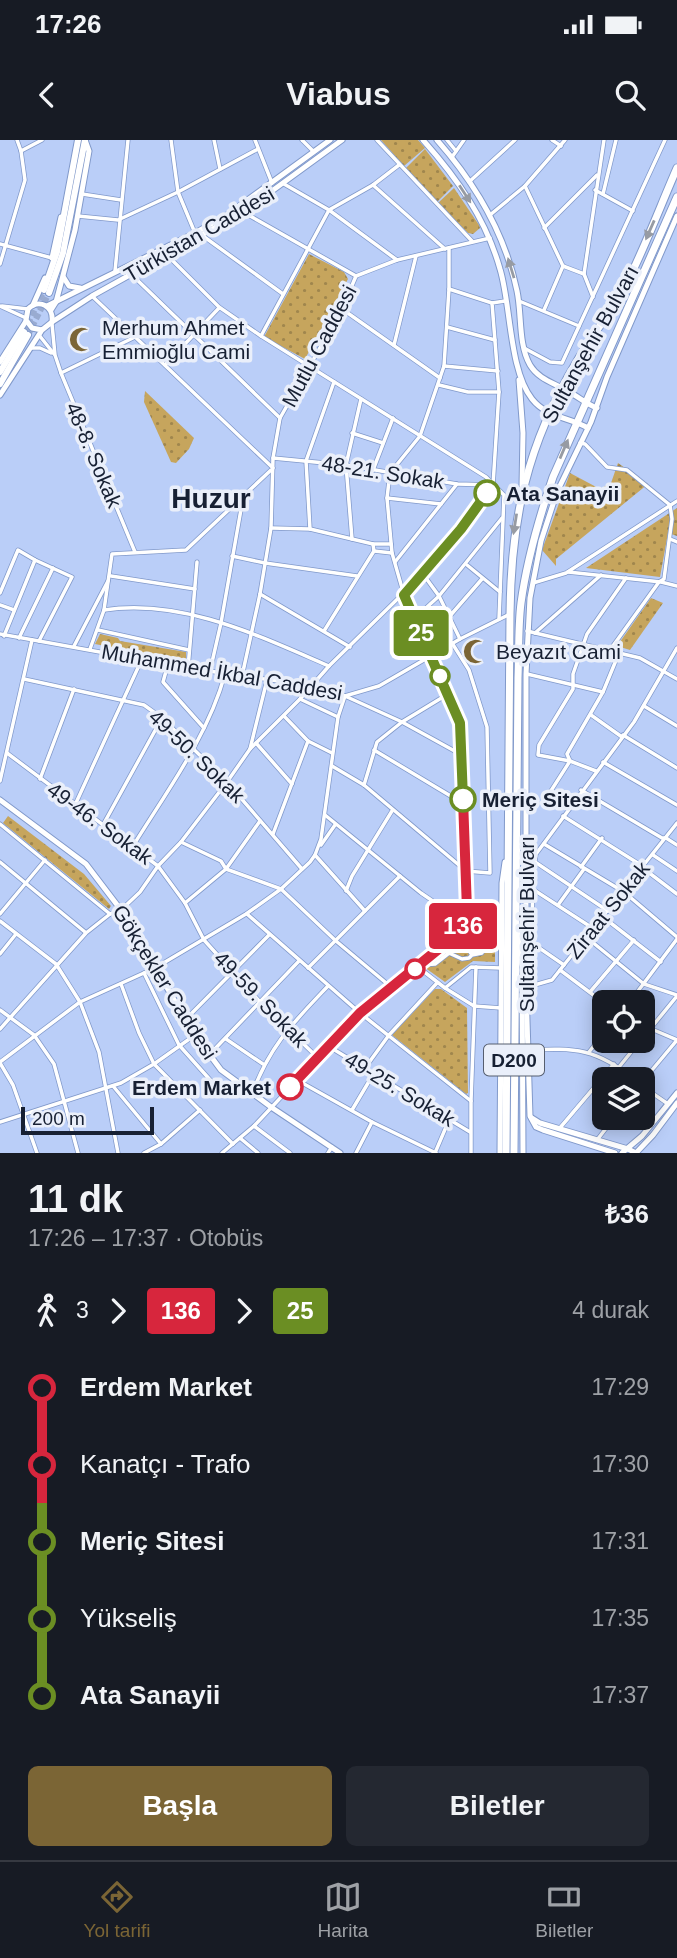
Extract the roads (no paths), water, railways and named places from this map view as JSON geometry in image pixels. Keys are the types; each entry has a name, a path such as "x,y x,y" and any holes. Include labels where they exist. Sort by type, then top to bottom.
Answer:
{"highway":[{"name":"Sultanşehir Bulvarı","path":"506,1153 510,614 513,537 522,487 549,413 561,388 625,286 677,168"},
{"name":"Sultanşehir Bulvarı","path":"514,1153 507,968 515,912 521,604 538,523 553,477 677,197"}],"main road":[{"path":"78,140 47,291 63,253 85,140"},
{"path":"0,372 33,332"},
{"path":"0,384 33,332"}],"street":[{"path":"0,264 25,180 17,140"},
{"path":"21,150 42,140"},
{"path":"56,302 77,216 89,151 85,140"},
{"path":"115,273 118,220 128,140"},
{"path":"171,140 178,192 195,233"},
{"path":"214,140 220,169"},
{"path":"255,140 272,183"},
{"path":"302,140 314,152"},
{"name":"Türkistan Caddesi","path":"49,308 227,215 330,140"},
{"name":"Türkistan Caddesi","path":"52,322 92,296 243,212 342,140"},
{"path":"377,140 472,241"},
{"path":"423,140 459,185 481,219 501,270 518,370 523,433 522,487"},
{"path":"437,140 452,157 490,215 505,249 519,300 524,348 534,371 584,403 597,408"},
{"path":"447,140 456,151"},
{"path":"452,157 464,140"},
{"path":"469,182 515,140"},
{"path":"552,140 561,146"},
{"path":"490,215 525,186 565,140"},
{"path":"593,297 584,274 604,140"},
{"path":"603,194 616,140"},
{"path":"524,348 550,362 562,363 665,140"},
{"path":"0,362 26,319 52,258 76,149"},
{"path":"77,216 118,220 178,192 258,149"},
{"path":"261,337 329,210 373,185 399,165"},
{"path":"544,228 598,174"},
{"path":"284,184 329,210 397,260"},
{"path":"222,1153 254,1126 360,1013 457,934 465,923 467,913 460,723 404,595 392,552 387,498 390,473 420,436 444,366 449,289 447,248 373,185"},
{"path":"525,186 563,266 584,274"},
{"path":"595,190 633,211"},
{"path":"80,194 121,200"},
{"path":"243,212 356,276"},
{"name":"Sultanşehir Bulvarı","path":"530,1116 526,674 527,631 533,583 541,541 553,502 568,466 589,428 607,377 677,216"},
{"path":"203,236 283,294"},
{"name":"Mutlu Caddesi","path":"242,676 271,527 272,468 280,418 342,309 356,276 397,260 489,238"},
{"path":"0,244 52,258"},
{"path":"167,255 219,307 261,337 486,477 504,495 499,619"},
{"path":"394,345 416,256"},
{"path":"66,265 65,282 75,288 87,287"},
{"path":"544,310 563,266"},
{"path":"131,274 280,418"},
{"path":"449,289 492,303 507,300"},
{"path":"90,649 104,610 112,554 186,550 272,468 92,296"},
{"path":"519,300 579,326"},
{"path":"0,306 30,307 41,303 49,308 55,355"},
{"path":"0,1029 86,933 110,914 121,910 140,892 158,866 181,842 228,782 250,750 329,666 404,595 461,529 492,485 499,392 492,303"},
{"path":"0,306 26,319 33,332 55,355"},
{"path":"165,365 219,307"},
{"path":"342,309 441,378"},
{"path":"33,332 52,322"},
{"path":"447,327 496,340"},
{"path":"0,395 31,348 33,332"},
{"path":"61,373 136,337"},
{"path":"31,348 40,348 55,355"},
{"name":"48-8. Sokak","path":"55,355 135,553"},
{"path":"444,366 498,371"},
{"path":"518,370 531,398 549,413 589,428"},
{"path":"310,529 306,461 334,382"},
{"path":"439,385 468,392 499,392"},
{"path":"352,539 346,465 361,399"},
{"path":"373,470 393,418"},
{"path":"352,433 383,443"},
{"path":"580,443 585,444 607,467 626,470 670,505 672,519 664,579 659,582 610,650"},
{"name":"48-21. Sokak","path":"273,458 346,465 457,484 492,485"},
{"path":"395,562 457,484"},
{"path":"210,671 243,497"},
{"path":"387,498 441,504"},
{"path":"566,573 677,501"},
{"path":"414,619 467,565 503,517"},
{"path":"271,527 310,529 373,544 391,544"},
{"path":"670,539 677,542"},
{"path":"324,631 374,551 373,544"},
{"path":"0,593 18,550 72,577 39,641"},
{"path":"374,551 392,552"},
{"path":"232,556 265,564 357,576"},
{"path":"2,635 36,560"},
{"path":"188,668 197,562"},
{"path":"467,565 500,592"},
{"path":"19,638 53,568"},
{"path":"533,583 571,571 677,586"},
{"path":"423,574 439,596 460,639"},
{"path":"535,633 601,575"},
{"path":"110,576 195,589"},
{"path":"73,646 110,576"},
{"path":"596,771 570,761 538,754 539,745 573,689 573,674 582,643 626,578"},
{"path":"449,617 482,579"},
{"path":"260,594 350,647"},
{"path":"0,604 14,610"},
{"path":"104,610 128,606 192,615 251,633 329,666"},
{"name":"Muhammed İkbal Caddesi","path":"2,635 188,668 312,686 345,696 379,686 460,639 510,614"},
{"path":"98,630 189,650"},
{"path":"527,631 640,658 677,679"},
{"path":"0,781 32,640"},
{"path":"331,766 364,785 466,871 490,873 487,726 469,670 453,643"},
{"path":"564,965 532,943 536,854 644,706 662,670 676,651"},
{"path":"570,761 567,754 603,692 619,653"},
{"path":"75,804 142,659"},
{"name":"49-50. Sokak","path":"169,664 163,682 204,728"},
{"path":"133,846 204,728 225,674"},
{"path":"526,674 603,692"},
{"name":"49-50. Sokak","path":"24,679 144,705 162,718 228,782 302,869"},
{"path":"250,750 267,680"},
{"path":"40,779 74,689"},
{"path":"364,785 377,742 401,722 449,694"},
{"path":"318,849 338,717 345,696 460,754"},
{"path":"300,699 338,717"},
{"path":"644,706 677,726"},
{"path":"591,715 677,768"},
{"path":"284,716 308,741 332,753"},
{"path":"103,825 162,718"},
{"path":"274,834 308,741"},
{"path":"257,743 292,784"},
{"path":"374,750 464,804"},
{"name":"49-46. Sokak","path":"7,753 158,866 185,903 204,940"},
{"path":"547,797 570,761"},
{"path":"603,762 677,805"},
{"path":"581,790 677,845"},
{"name":"Gökçekler Caddesi","path":"0,800 86,864 121,910 195,1035 231,1079 330,1150 340,1153"},
{"path":"346,891 352,876 392,810"},
{"path":"325,815 400,876 465,923"},
{"path":"563,816 645,867 677,894"},
{"path":"185,903 226,869 260,821"},
{"name":"Ziraat Sokak","path":"532,943 531,986 547,984 645,867 677,823"},
{"path":"0,824 110,914"},
{"path":"37,1153 13,1085 0,1062 80,1002 156,968 246,914 281,889 302,869 315,855 335,824"},
{"path":"558,905 602,838"},
{"path":"181,842 220,861 226,869 281,889 336,941 391,987"},
{"path":"544,844 624,892 677,938 639,990"},
{"path":"315,855 366,911"},
{"path":"653,855 677,872"},
{"path":"0,914 45,860"},
{"path":"0,862 86,933"},
{"path":"535,862 608,911"},
{"path":"308,968 400,876"},
{"path":"533,890 594,929"},
{"name":"Sultanşehir Bulvarı","path":"515,912 522,967 523,1153"},
{"path":"467,913 474,917 477,928 467,947 472,955"},
{"path":"246,914 360,1013 471,1101"},
{"path":"603,917 661,962"},
{"path":"0,921 56,964 80,1002 99,1052 118,1153"},
{"path":"0,954 16,934"},
{"path":"186,1019 269,935"},
{"path":"586,937 644,984 677,995 655,1023"},
{"name":"49-59. Sokak","path":"204,940 260,1002 318,1057"},
{"path":"560,970 590,992 634,940"},
{"path":"419,966 435,964 449,953 462,958 482,954 483,950 478,942 471,941"},
{"path":"672,946 677,950"},
{"path":"209,1055 299,961"},
{"path":"419,966 438,983 474,1006 501,1008"},
{"path":"445,988 471,967 507,968 501,1008 500,1153"},
{"path":"471,1153 475,967"},
{"path":"144,973 179,1045 220,1091"},
{"path":"365,1068 389,1035 438,983"},
{"path":"121,984 154,1064 233,1144"},
{"path":"252,1094 263,1064 287,1029 328,986"},
{"path":"0,1010 34,1035 54,1064 78,1153"},
{"path":"655,1031 677,1040 655,1068"},
{"path":"0,1122 113,1086 154,1064 195,1035"},
{"path":"226,1039 263,1064"},
{"name":"49-25. Sokak","path":"328,1046 471,1132"},
{"path":"589,1052 592,1048"},
{"path":"528,1050 589,1052 617,1066"},
{"path":"559,1129 629,1053"},
{"path":"352,1111 374,1073"},
{"path":"297,1080 435,1153 449,1120"},
{"path":"113,1086 161,1144"},
{"path":"622,1153 642,1136 677,1093"},
{"path":"655,1094 668,1104"},
{"path":"530,1116 540,1124 636,1153 677,1103"},
{"path":"144,1153 161,1144 200,1110"},
{"path":"530,1116 536,1127 615,1153"},
{"path":"356,1153 372,1122"},
{"path":"254,1126 290,1153"},
{"path":"597,1140 605,1130"},
{"path":"240,1138 258,1153"}],"tunnel":[{"path":"24,332 44,290"},
{"path":"28,335 49,293"}],"place":[{"name":"Merhum Ahmet Emmioğlu Cami","path":"82,339"},
{"name":"Ata Sanayii","path":"487,493"},
{"name":"Beyazıt Cami","path":"476,651"},
{"name":"Meriç Sitesi","path":"463,799"},
{"name":"Erdem Market","path":"290,1087"}],"district":[{"name":"Huzur","path":"211,498"}]}
